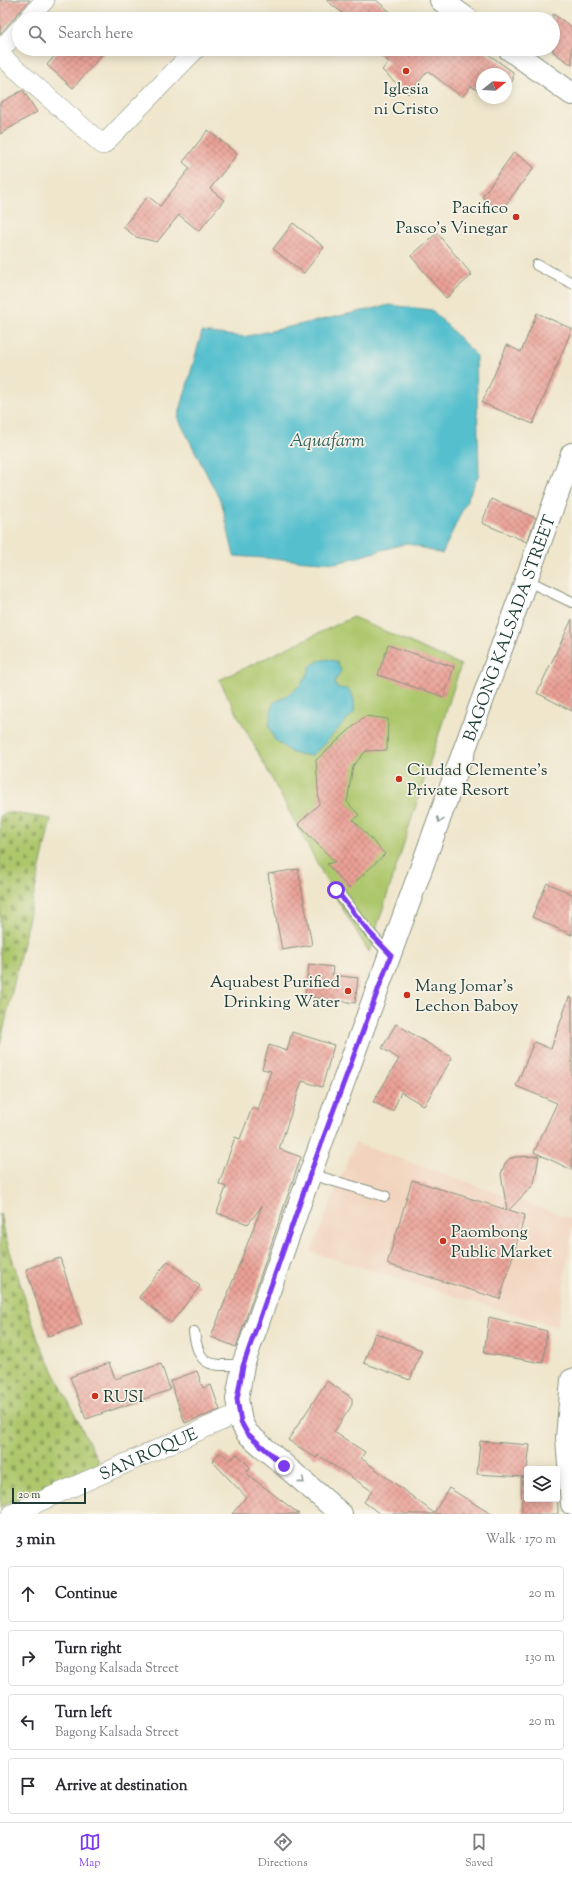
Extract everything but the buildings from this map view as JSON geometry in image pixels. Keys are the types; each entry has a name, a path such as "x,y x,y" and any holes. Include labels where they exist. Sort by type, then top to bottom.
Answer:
{"main road":[{"path":"441,0 457,12"},
{"path":"519,56 572,94"},
{"name":"BAGONG KALSADA STREET","path":"341,1514 247,1433 239,1413 237,1399 243,1366 310,1174 391,955 526,580 567,481 572,454"},
{"path":"572,1380 567,1438 572,1504"}],"street":[{"path":"34,12 45,0"},
{"path":"0,51 12,38"},
{"path":"0,55 103,145 189,56"},
{"name":"SAN ROQUE","path":"12,1514 239,1413"}],"lane":[{"path":"537,265 572,283"},
{"path":"526,580 572,602"},
{"path":"336,890 370,933 391,955"},
{"path":"310,1174 385,1196"},
{"path":"194,1332 196,1346 200,1356 207,1363 243,1366"}],"shaded area":[{"name":"Paombong Public Market","path":"355,1143 572,1219 572,1230 557,1327 311,1252"}],"green space":[{"path":"353,617 461,665 369,952 332,891 219,680"},
{"path":"8,812 51,819 0,1045 0,816"},
{"path":"0,1214 3,1229 38,1340 100,1465 0,1507"}],"water":[{"name":"Aquafarm","path":"390,305 432,310 476,355 479,474 442,554 407,543 337,563 234,556 222,504 178,418 202,332 243,337"},
{"path":"329,659 337,662 341,671 334,683 338,688 348,689 352,695 354,700 354,713 311,756 292,753 274,739 269,726 273,703 296,689 305,679 310,667 318,661"}],"place":[{"name":"Iglesia ni Cristo","path":"406,71"},
{"name":"Pacifico Pasco's Vinegar","path":"516,217"},
{"name":"Ciudad Clemente's Private Resort","path":"399,779"},
{"name":"Aquabest Purified Drinking Water","path":"348,991"},
{"name":"Mang Jomar's Lechon Baboy","path":"407,995"},
{"name":"Paombong Public Market","path":"443,1241"},
{"name":"RUSI","path":"95,1396"}],"route":[{"path":"284,1466 247,1433 241,1422 237,1399 243,1366 310,1174 391,955 370,933 336,890"}]}
